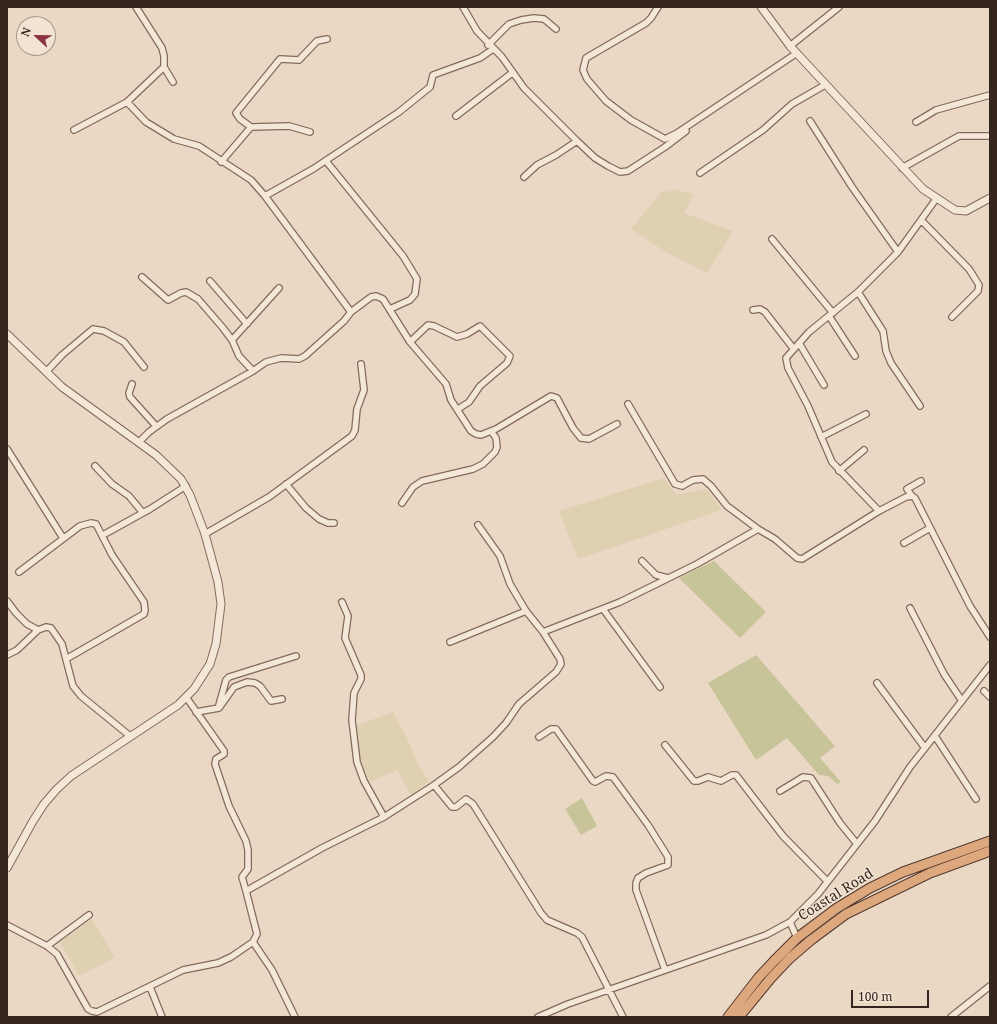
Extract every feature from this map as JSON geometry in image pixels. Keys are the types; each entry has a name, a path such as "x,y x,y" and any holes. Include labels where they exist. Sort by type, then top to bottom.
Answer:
{"highway":[{"name":"Coastal Road","path":"728,1017 759,977 798,938 837,908 870,888 903,872 990,841"},
{"name":"Coastal Road","path":"739,1017 771,978 790,958 846,914 930,873 990,852"}],"street":[{"path":"136,7 162,48 164,67 173,82"},
{"path":"463,7 477,31 488,45 502,57 524,88 595,158 615,170 624,173 665,147 690,127 699,117"},
{"path":"658,7 646,23 586,58 583,62 583,74 606,101 622,115 661,138 668,138 797,54"},
{"path":"760,7 797,54 923,189 936,199 955,210 966,210 990,198"},
{"path":"790,46 839,7"},
{"path":"488,45 509,24 522,20 544,18 556,29"},
{"path":"310,132 290,126 250,127 237,116 237,110 282,58 295,61 299,60 317,41 327,39"},
{"path":"265,196 326,161 399,112 430,87 433,75 480,58 493,49"},
{"path":"74,130 127,102 164,67"},
{"path":"456,116 512,73"},
{"path":"700,174 763,130 792,104 825,85"},
{"path":"916,122 936,110 990,95"},
{"path":"127,102 142,119 154,128 174,139 198,146 251,180 265,196 351,312"},
{"path":"810,121 852,187 898,252"},
{"path":"221,162 250,127"},
{"path":"902,168 959,136 990,136"},
{"path":"524,177 537,165 556,155 577,141"},
{"path":"326,161 403,256 417,279 417,286 410,300 390,309"},
{"path":"879,511 832,462 822,436 786,363 786,358 793,348 809,332 858,292 898,252 922,221 936,199"},
{"path":"922,221 969,269 979,285 978,292 952,317"},
{"path":"772,240 831,315 854,356"},
{"path":"142,277 168,300 181,292 191,294 198,299 232,340 239,356 253,371"},
{"path":"210,281 247,324"},
{"path":"232,340 279,288"},
{"path":"858,292 883,331 886,350 891,363 920,406"},
{"path":"139,442 156,426 270,360 280,358 292,360 305,356 344,321 351,312 370,297 376,296 383,299 410,342 446,384 451,400 471,431 481,435 491,431 551,396 557,398 580,438 589,439 617,424"},
{"path":"753,310 765,312 793,348"},
{"path":"410,342 428,325 457,336 467,334 480,326 510,356 507,363 480,386 469,402 458,409"},
{"path":"46,372 62,355 93,329 104,331 124,342 144,367"},
{"path":"7,334 62,387 139,442 173,471 186,486 205,534 218,582 221,604 219,628 210,664 201,680 186,698 71,776 56,790 44,804 33,821 7,868"},
{"path":"799,343 824,385"},
{"path":"205,534 246,511 352,436 355,430 357,409 364,390 361,364"},
{"path":"132,384 129,393 130,397 156,426"},
{"path":"628,404 675,484 682,486 693,480 703,479 712,486 728,506 758,529 775,539 792,554 802,559 879,511 906,497 912,496"},
{"path":"822,436 866,414"},
{"path":"402,503 413,487 422,482 473,469 483,464 495,452 497,447 496,438 491,431"},
{"path":"7,449 63,538"},
{"path":"839,471 864,450"},
{"path":"95,466 112,484 129,496 143,514"},
{"path":"921,481 907,489 930,528 970,606 990,637"},
{"path":"286,484 306,508 319,519 328,523 334,523"},
{"path":"103,536 143,514 186,486"},
{"path":"19,572 80,526 91,523 96,524 112,555 144,602 146,610 144,614 66,659"},
{"path":"246,890 322,848 384,817 434,785 459,767 493,737 506,723 519,704 560,668 560,659 510,584 500,556 478,525"},
{"path":"904,543 930,528"},
{"path":"543,632 603,608 668,578 697,564 758,529"},
{"path":"642,561 656,575 668,578"},
{"path":"7,601 27,624 38,630"},
{"path":"342,602 348,616 345,638 361,675 361,679 354,693 352,720 357,762 364,781 384,817"},
{"path":"603,608 660,687"},
{"path":"910,608 944,674 962,701"},
{"path":"450,642 526,610"},
{"path":"7,655 17,650 38,630 46,627 51,628 62,644 73,686 81,696 130,736"},
{"path":"219,708 226,680 229,677 296,656"},
{"path":"538,1017 610,989 766,935 790,922 807,907 875,821 924,748 990,665"},
{"path":"196,712 219,708 234,687 247,682 255,683 260,686 271,701 282,699"},
{"path":"877,683 924,748"},
{"path":"984,691 990,697"},
{"path":"7,925 48,946 57,954 64,963 88,1009 97,1012 183,970 218,963 253,942 257,934 242,877 248,869 248,850 246,841 229,806 215,764 216,759 224,754 224,751 186,698"},
{"path":"539,737 551,729 556,729 593,781 595,782 606,776 613,777 648,825 668,857 668,865 638,878 636,883 636,890 665,970"},
{"path":"935,736 976,799"},
{"path":"665,745 694,781 708,777 721,781 732,775 736,775 787,840 827,881"},
{"path":"780,791 803,777 811,778 840,823 857,844"},
{"path":"434,785 452,807 456,807 466,799 471,801 541,913 547,920 577,933 582,937 624,1017"},
{"path":"48,946 89,915"},
{"path":"790,922 798,938"},
{"path":"253,942 272,970 295,1017"},
{"path":"150,987 162,1017"},
{"path":"952,1017 988,987 990,994"}],"shaded area":[{"path":"673,189 694,194 684,213 733,231 707,273 669,254 631,229 662,191 669,192"},
{"path":"664,478 676,495 706,489 722,510 578,559 559,511"},
{"path":"714,561 766,612 740,638 679,578"},
{"path":"756,655 835,746 820,758 841,782 837,784 828,776 819,775 787,738 756,760 708,683"},
{"path":"393,712 406,736 418,764 429,781 411,795 397,770 370,782 357,749 355,726"},
{"path":"582,798 597,826 581,835 565,809"},
{"path":"92,919 115,958 79,976 60,942"}]}
